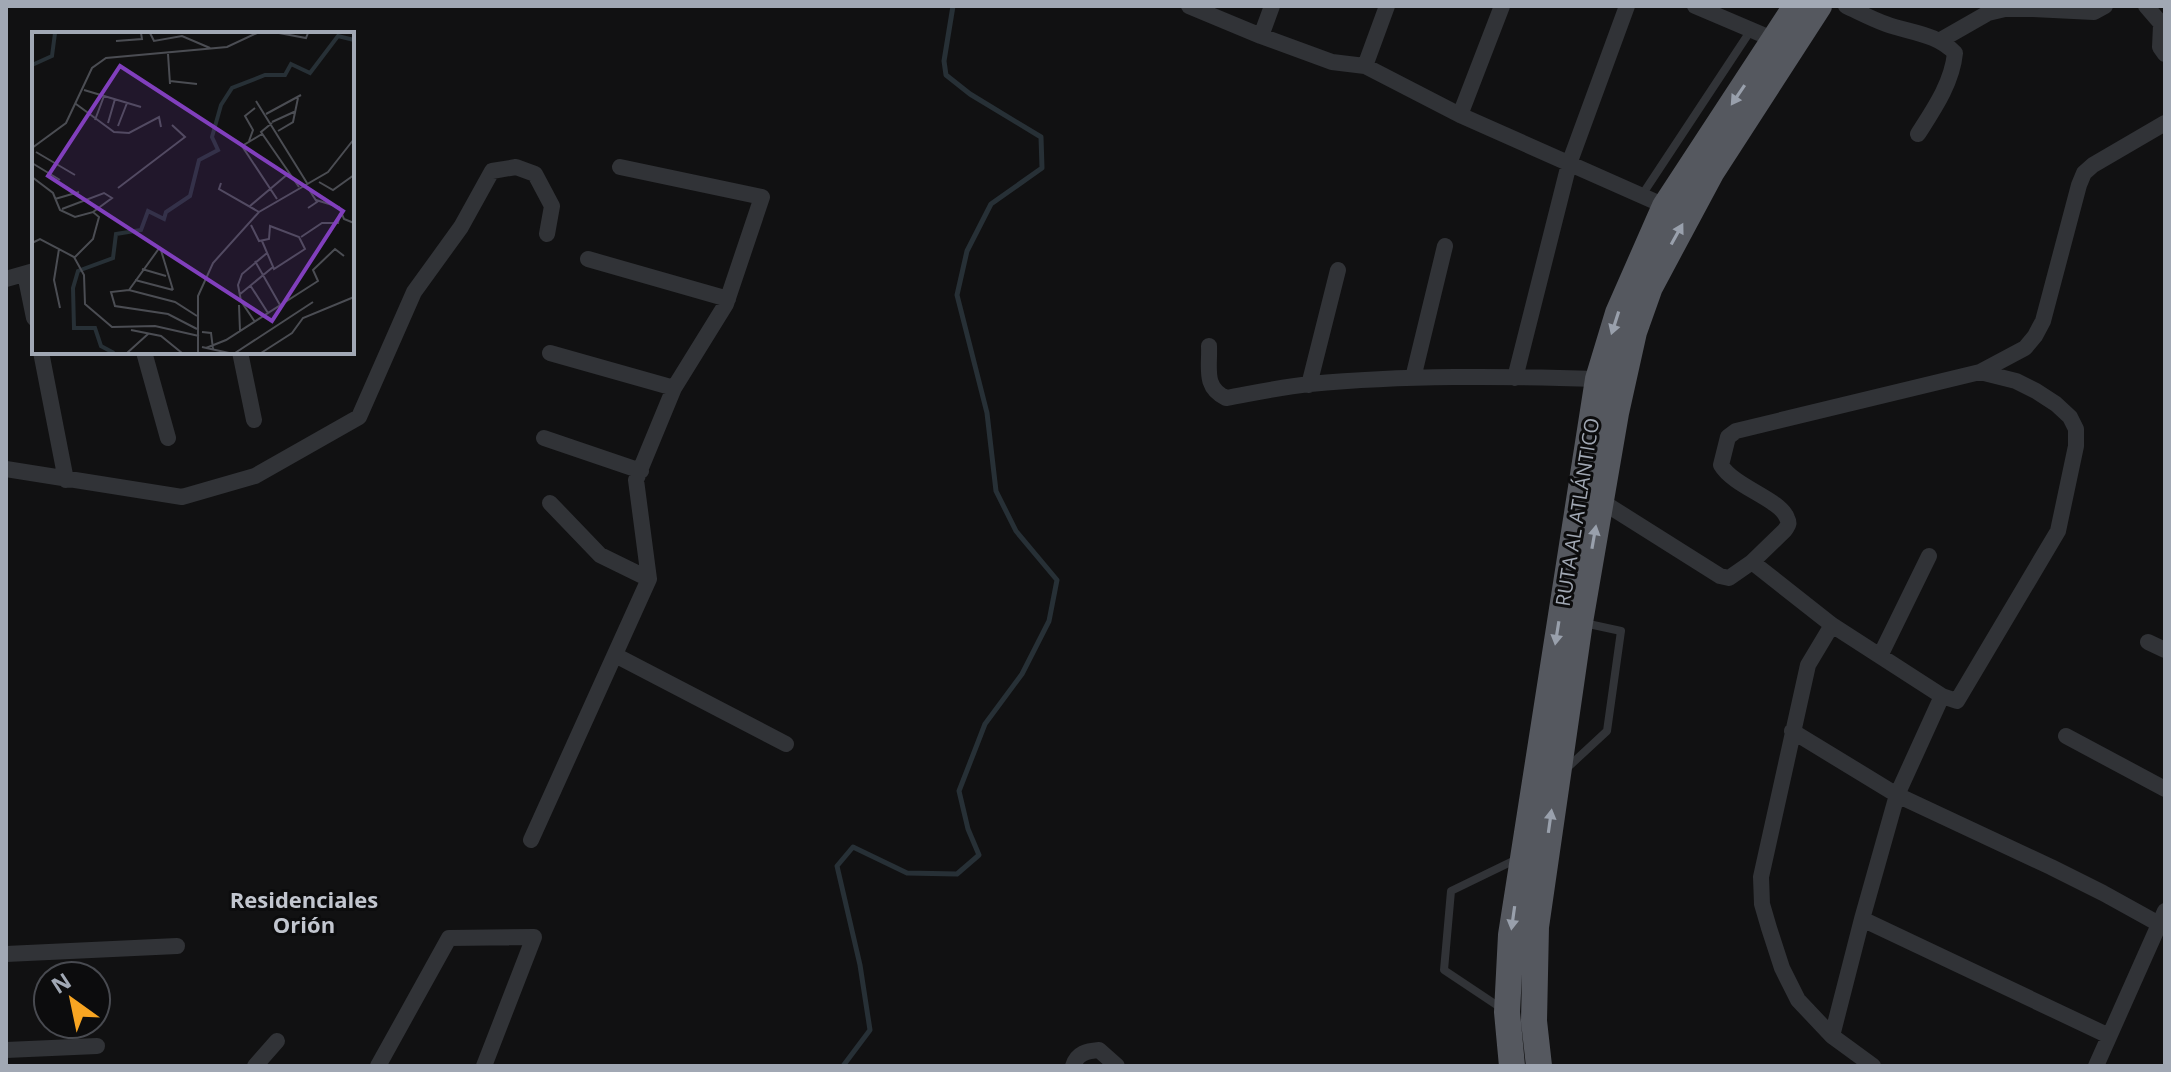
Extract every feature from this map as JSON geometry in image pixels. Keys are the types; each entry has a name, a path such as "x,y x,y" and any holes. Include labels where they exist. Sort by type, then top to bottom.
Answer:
{"highway":[{"name":"RUTA AL ATLÁNTICO","path":"1512,1066 1507,1012 1511,935 1598,379 1653,200 1763,34 1796,6"},
{"name":"RUTA AL ATLÁNTICO","path":"1539,1066 1534,1021 1536,927 1580,622 1616,413 1634,332 1650,287 1711,173 1819,6"}],"street":[{"path":"1189,6 1332,62 1365,66 1460,115 1653,200"},
{"path":"1261,36 1272,6"},
{"path":"1365,66 1387,6"},
{"path":"1460,115 1502,6"},
{"path":"1515,378 1569,164 1627,6"},
{"path":"1695,6 1763,34"},
{"path":"1846,6 1886,24 1926,35 1955,53 1940,100 1918,134"},
{"path":"1939,41 1988,13 2005,9 2094,12 2105,6"},
{"path":"2146,6 2163,27 2160,47 2165,54"},
{"path":"1601,501 1720,576 1729,578 1752,562 1788,524 1787,517 1779,509 1725,473 1721,465 1728,437 1748,427 1980,372 2025,348 2043,321 2084,173 2165,123"},
{"path":"6,469 182,497 255,476 359,417 414,292 461,227 492,171 516,167 535,174 552,206 547,234"},
{"path":"531,840 649,579 636,480 674,388 728,299 762,197 620,167"},
{"path":"1413,378 1445,246"},
{"path":"588,259 728,299"},
{"path":"1309,385 1338,270"},
{"path":"6,279 30,272 32,295"},
{"path":"1209,346 1210,385 1216,393 1226,398 1309,385 1413,378 1598,379"},
{"path":"550,353 674,388"},
{"path":"41,354 66,480"},
{"path":"145,354 168,438"},
{"path":"240,354 254,420"},
{"path":"1752,562 1832,625 1942,696 1954,702 1960,698 2058,531 2076,446 2076,429 2070,417 2056,404 2016,381 1980,372"},
{"path":"544,438 641,471"},
{"path":"550,503 600,555 649,579"},
{"path":"1881,654 1929,556"},
{"path":"1832,625 1808,665 1761,877 1762,904 1782,968 1798,1000 1832,1036 1873,1066"},
{"path":"2148,642 2165,650"},
{"path":"615,655 786,744"},
{"path":"1832,1036 1897,795 1942,696"},
{"path":"1792,731 1897,795 2162,918 2096,1066"},
{"path":"2066,736 2165,789"},
{"path":"1862,919 2109,1036"},
{"path":"378,1066 449,938 534,937 484,1066"},
{"path":"6,954 177,946"},
{"path":"255,1066 277,1041"},
{"path":"6,1050 97,1046"},
{"path":"1073,1066 1075,1059 1086,1051 1099,1050 1117,1066"}],"lane":[{"path":"1557,778 1607,731 1621,631 1580,622"},
{"path":"1507,1012 1444,970 1451,891 1522,857"}],"waterway":[{"path":"843,1066 870,1030 860,965 837,866 853,847 907,873 957,874 979,855 968,829 959,791 985,724 1022,674 1049,621 1057,580 1016,531 996,491 987,413 957,295 967,251 991,204 1042,168 1041,137 970,94 946,75 944,61 953,6"}],"district":[{"name":"Residenciales Orión","path":"304,912"}]}
